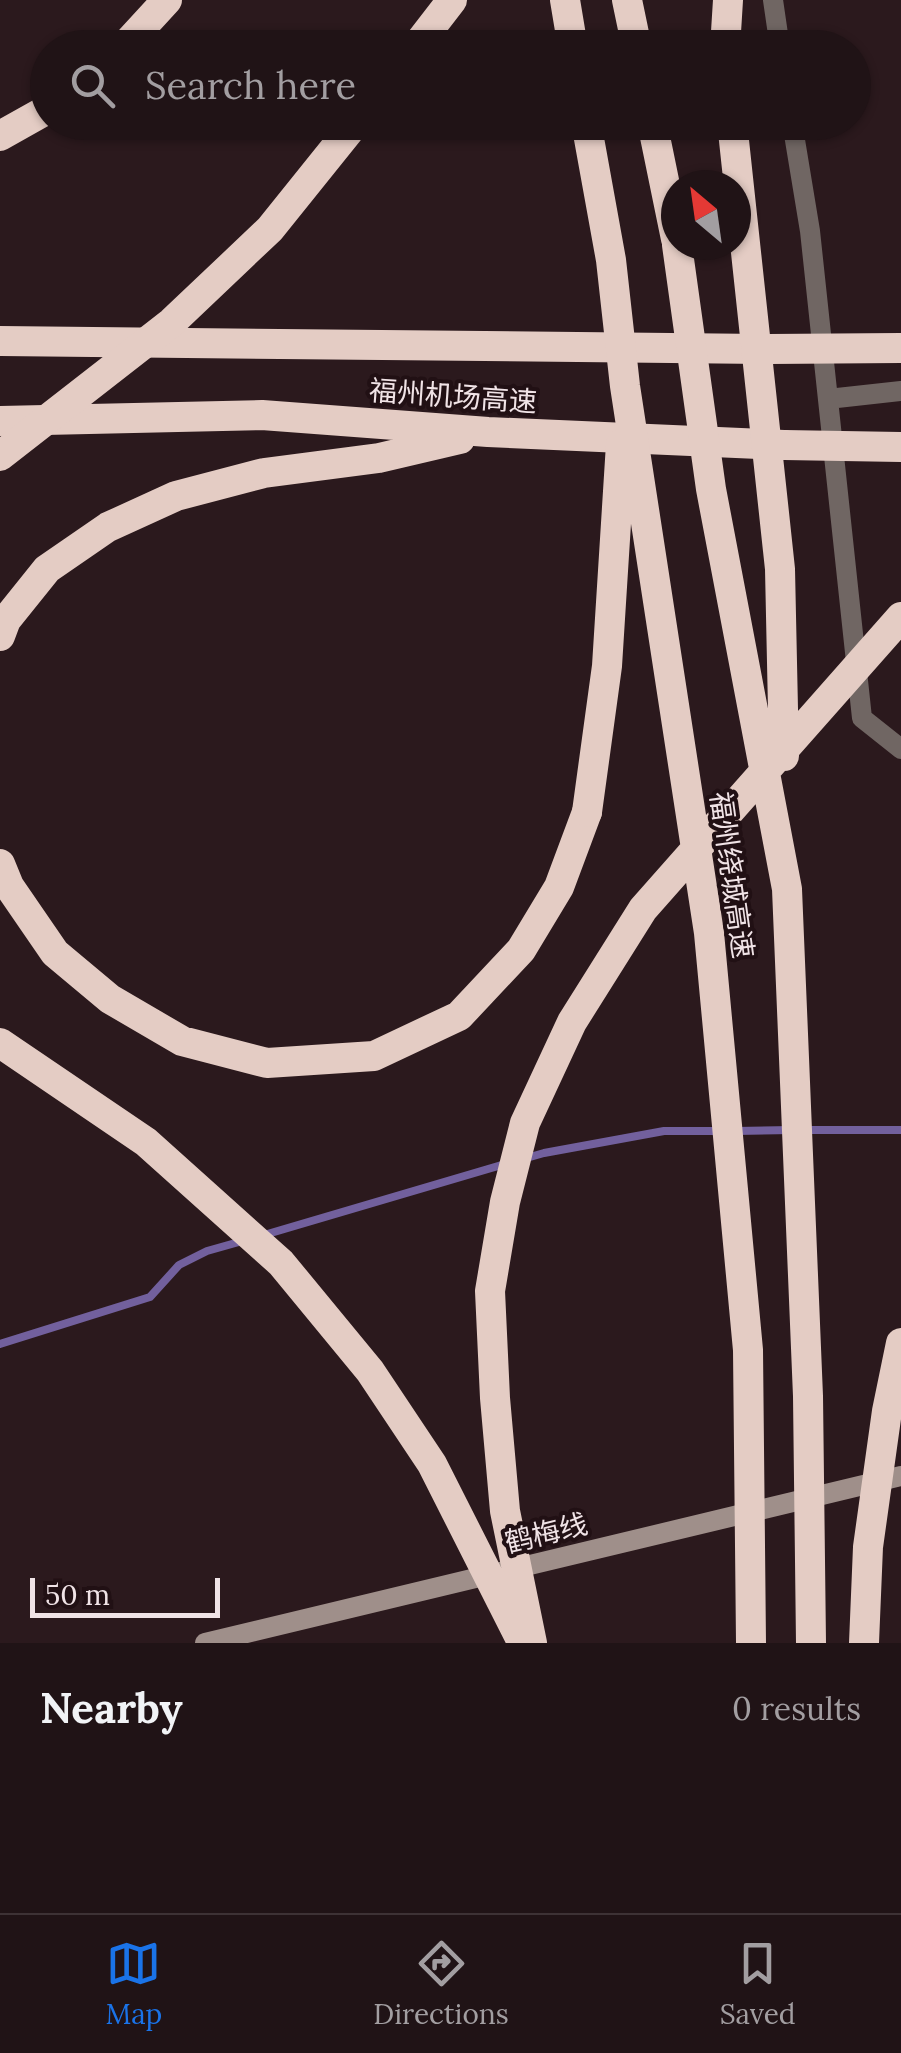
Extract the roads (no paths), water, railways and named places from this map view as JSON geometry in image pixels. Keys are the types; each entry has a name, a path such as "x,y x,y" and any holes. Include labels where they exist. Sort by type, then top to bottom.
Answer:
{"highway":[{"path":"140,30 167,0"},
{"path":"429,30 452,0"},
{"path":"565,0 570,30"},
{"path":"627,0 633,30"},
{"path":"726,30 728,0"},
{"path":"0,136 30,119"},
{"path":"0,456 186,308 270,229 342,140"},
{"name":"福州绕城高速","path":"589,140 611,260 625,386 709,933 748,1350 751,1643"},
{"name":"福州绕城高速","path":"656,140 662,170"},
{"path":"734,140 780,569 788,889"},
{"name":"福州绕城高速","path":"679,260 711,489 788,889 808,1396 811,1643"},
{"path":"838,347 901,332"},
{"name":"福州机场高速","path":"0,341 901,348"},
{"path":"0,864 9,886 55,953 110,1000 182,1041 267,1063 374,1056 458,1016 521,950 559,887 587,812 607,666 625,386"},
{"name":"福州机场高速","path":"0,421 262,415 488,432 901,447"},
{"path":"0,636 6,620 47,568 108,527 176,496 264,473 379,458 488,432"},
{"path":"532,1643 505,1511 490,1291 505,1202 526,1124 572,1022 643,908 901,618"},
{"path":"0,1043 146,1142 281,1263 370,1371 432,1464 522,1643"},
{"path":"864,1643 868,1547 901,1343"}],"street":[{"path":"773,0 777,30"},
{"path":"795,140 810,231 862,718 901,749"},
{"path":"828,400 901,391"},
{"name":"鹤梅线","path":"204,1643 901,1476"}],"waterway":[{"path":"736,1131 792,1130"},
{"path":"806,1130 901,1130"},
{"path":"523,1159 664,1131 722,1131"},
{"path":"264,1235 505,1164"},
{"path":"0,1344 150,1297 179,1265 207,1251 246,1240"}]}
